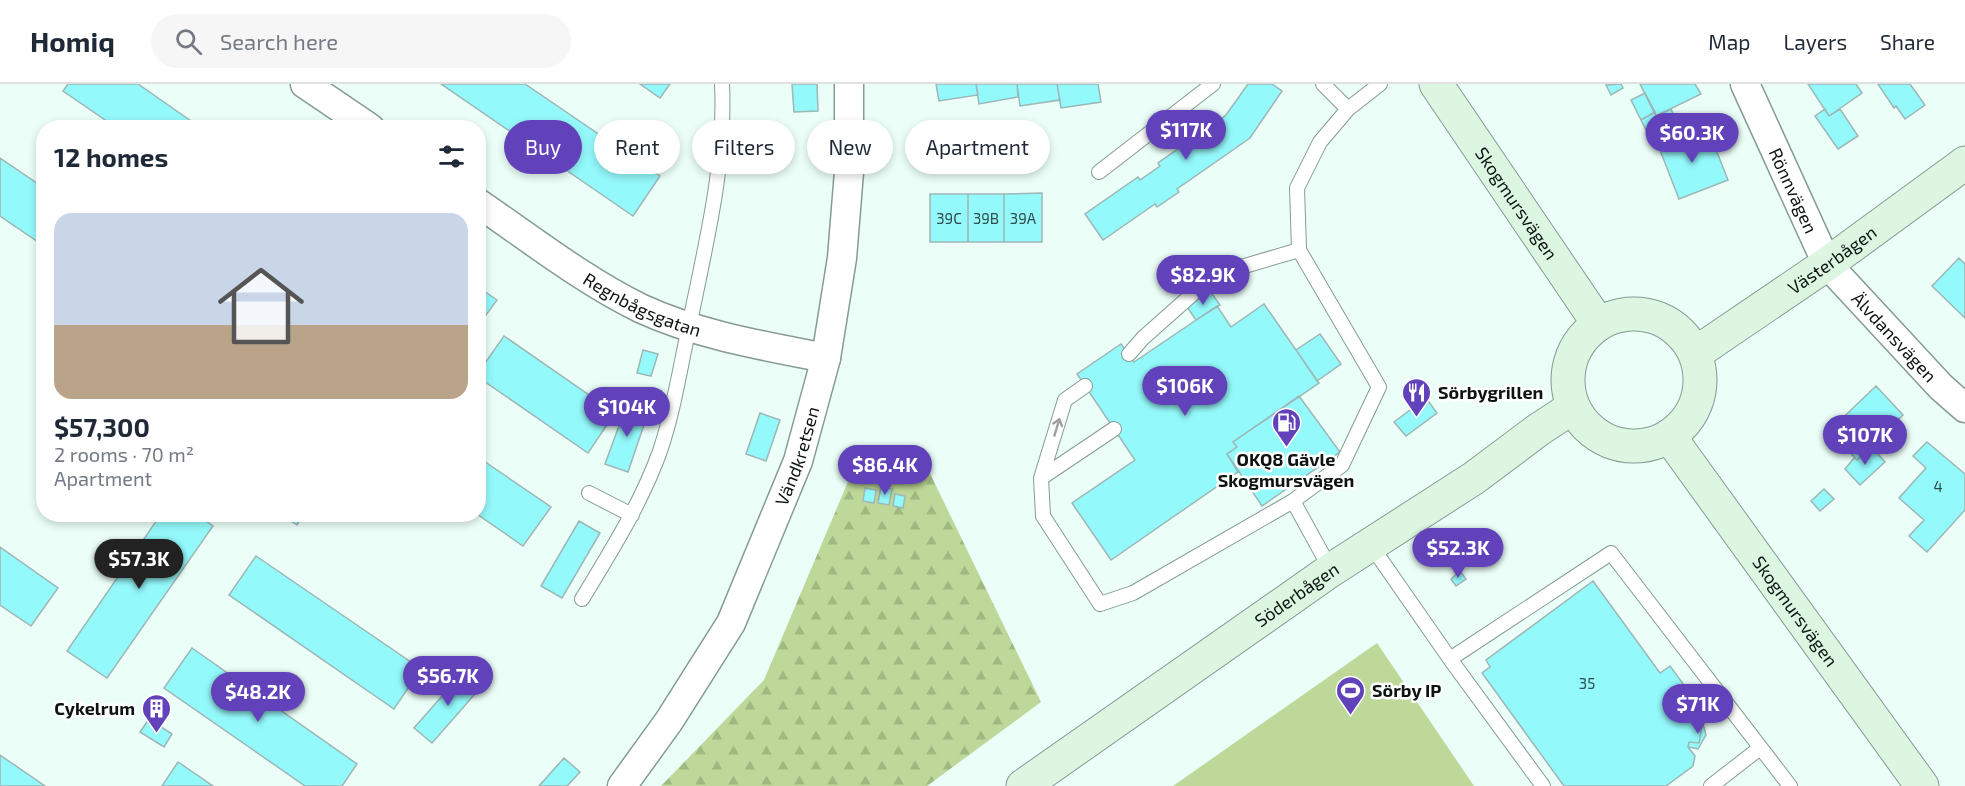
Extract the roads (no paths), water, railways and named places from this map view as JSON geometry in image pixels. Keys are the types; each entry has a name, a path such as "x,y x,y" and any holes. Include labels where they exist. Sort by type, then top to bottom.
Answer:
{"street":[{"path":"305,84 358,120"},
{"name":"Vändkretsen","path":"622,786 669,721 731,623 798,461 826,358 842,258 849,172 849,84"},
{"name":"Skogmursvägen","path":"1436,84 1598,323"},
{"name":"Rönnvägen","path":"1745,84 1827,264"},
{"name":"Västerbågen","path":"1696,353 1827,264 1965,164"},
{"name":"Regnbågsgatan","path":"486,207 607,289 640,308 689,327 826,358"},
{"name":"Älvdansvägen","path":"1827,264 1941,387 1965,408"},
{"path":"1643,313 1665,320 1683,334 1696,353 1700,372 1700,390 1694,408 1684,424 1670,436 1649,445 1626,446 1604,440 1586,426 1573,407 1568,389 1568,370 1573,351 1598,323 1620,315 1643,313"},
{"name":"Söderbågen","path":"1023,786 1331,570 1474,478 1573,407"},
{"name":"Skogmursvägen","path":"1670,436 1922,786"}],"lane":[{"path":"582,600 632,515 660,451 678,387 718,183 722,84"},
{"path":"1099,172 1213,84"},
{"path":"1323,84 1348,109"},
{"path":"1085,386 1065,400 1041,478 1043,516 1100,604 1133,593 1293,501 1342,465 1379,387 1299,250 1297,188 1320,142 1348,109 1380,84"},
{"path":"1129,354 1143,338 1214,275 1299,250"},
{"path":"1143,338 1149,352"},
{"path":"1041,478 1114,429"},
{"path":"589,493 632,515"},
{"path":"1293,501 1331,570"},
{"path":"1370,544 1543,786"},
{"path":"1450,659 1611,553 1790,786"},
{"path":"1711,786 1760,748"}],"place":[{"name":"Sörbygrillen","path":"1417,418"},
{"name":"OKQ8 Gävle Skogmursvägen","path":"1286,448"},
{"name":"Sörby IP","path":"1351,716"},
{"name":"Cykelrum","path":"156,734"}]}
